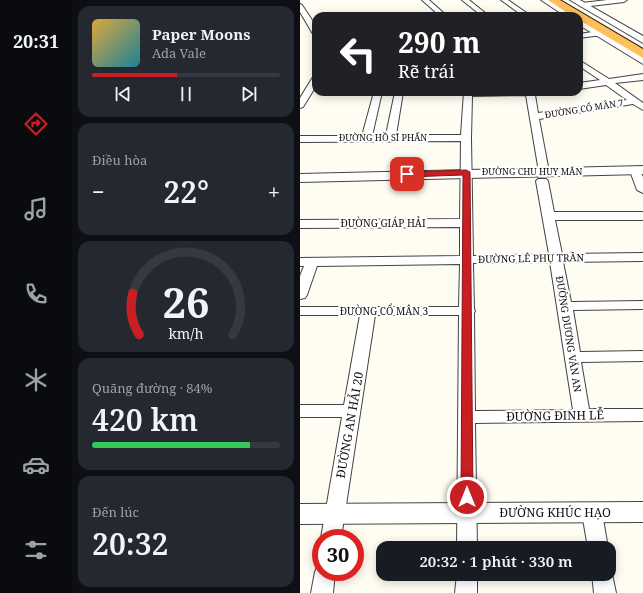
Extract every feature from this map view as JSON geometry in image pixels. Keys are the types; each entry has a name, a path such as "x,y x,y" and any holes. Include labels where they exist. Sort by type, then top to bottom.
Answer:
{"highway":[{"path":"552,0 572,12"},
{"path":"563,0 643,47"},
{"path":"583,18 643,54"}],"street":[{"path":"425,0 439,12"},
{"path":"465,0 481,12"},
{"path":"504,0 522,12"},
{"path":"545,0 564,12"},
{"path":"574,0 643,40"},
{"path":"582,4 624,0"},
{"path":"300,6 312,26"},
{"path":"583,23 643,61"},
{"path":"583,35 599,33"},
{"path":"583,65 643,107"},
{"path":"583,85 643,77"},
{"path":"300,105 312,86"},
{"path":"366,138 377,96"},
{"path":"390,138 398,96"},
{"path":"467,541 468,311 466,138 468,96"},
{"name":"ĐƯỜNG DƯƠNG VĂN AN","path":"531,96 543,177 582,416"},
{"name":"ĐƯỜNG CỔ MÂN 7","path":"534,117 635,101"},
{"name":"ĐƯỜNG HỒ SĨ PHẤN","path":"300,139 466,138"},
{"name":"ĐƯỜNG CHU HUY MÂN","path":"300,187 466,177"},
{"name":"ĐƯỜNG CHU HUY MÂN","path":"300,178 641,178"},
{"path":"550,216 643,216"},
{"name":"ĐƯỜNG GIÁP HẢI","path":"300,224 466,223"},
{"name":"ĐƯỜNG LÊ PHỤ TRẦN","path":"306,262 643,256"},
{"path":"300,295 306,262"},
{"path":"565,306 643,305"},
{"name":"ĐƯỜNG CỔ MÂN 3","path":"300,311 468,311"},
{"name":"ĐƯỜNG AN HẢI 20","path":"332,529 353,411 368,311"},
{"path":"572,357 643,356"},
{"path":"300,411 353,411"},
{"name":"ĐƯỜNG ĐINH LỄ","path":"467,417 643,415"},
{"name":"ĐƯỜNG KHÚC HẠO","path":"300,514 643,512"},
{"path":"592,513 597,541"},
{"path":"322,593 324,581"},
{"path":"466,581 466,593"},
{"path":"603,581 605,593"}],"route":[{"path":"407,174 466,172 468,311 467,497"}]}
